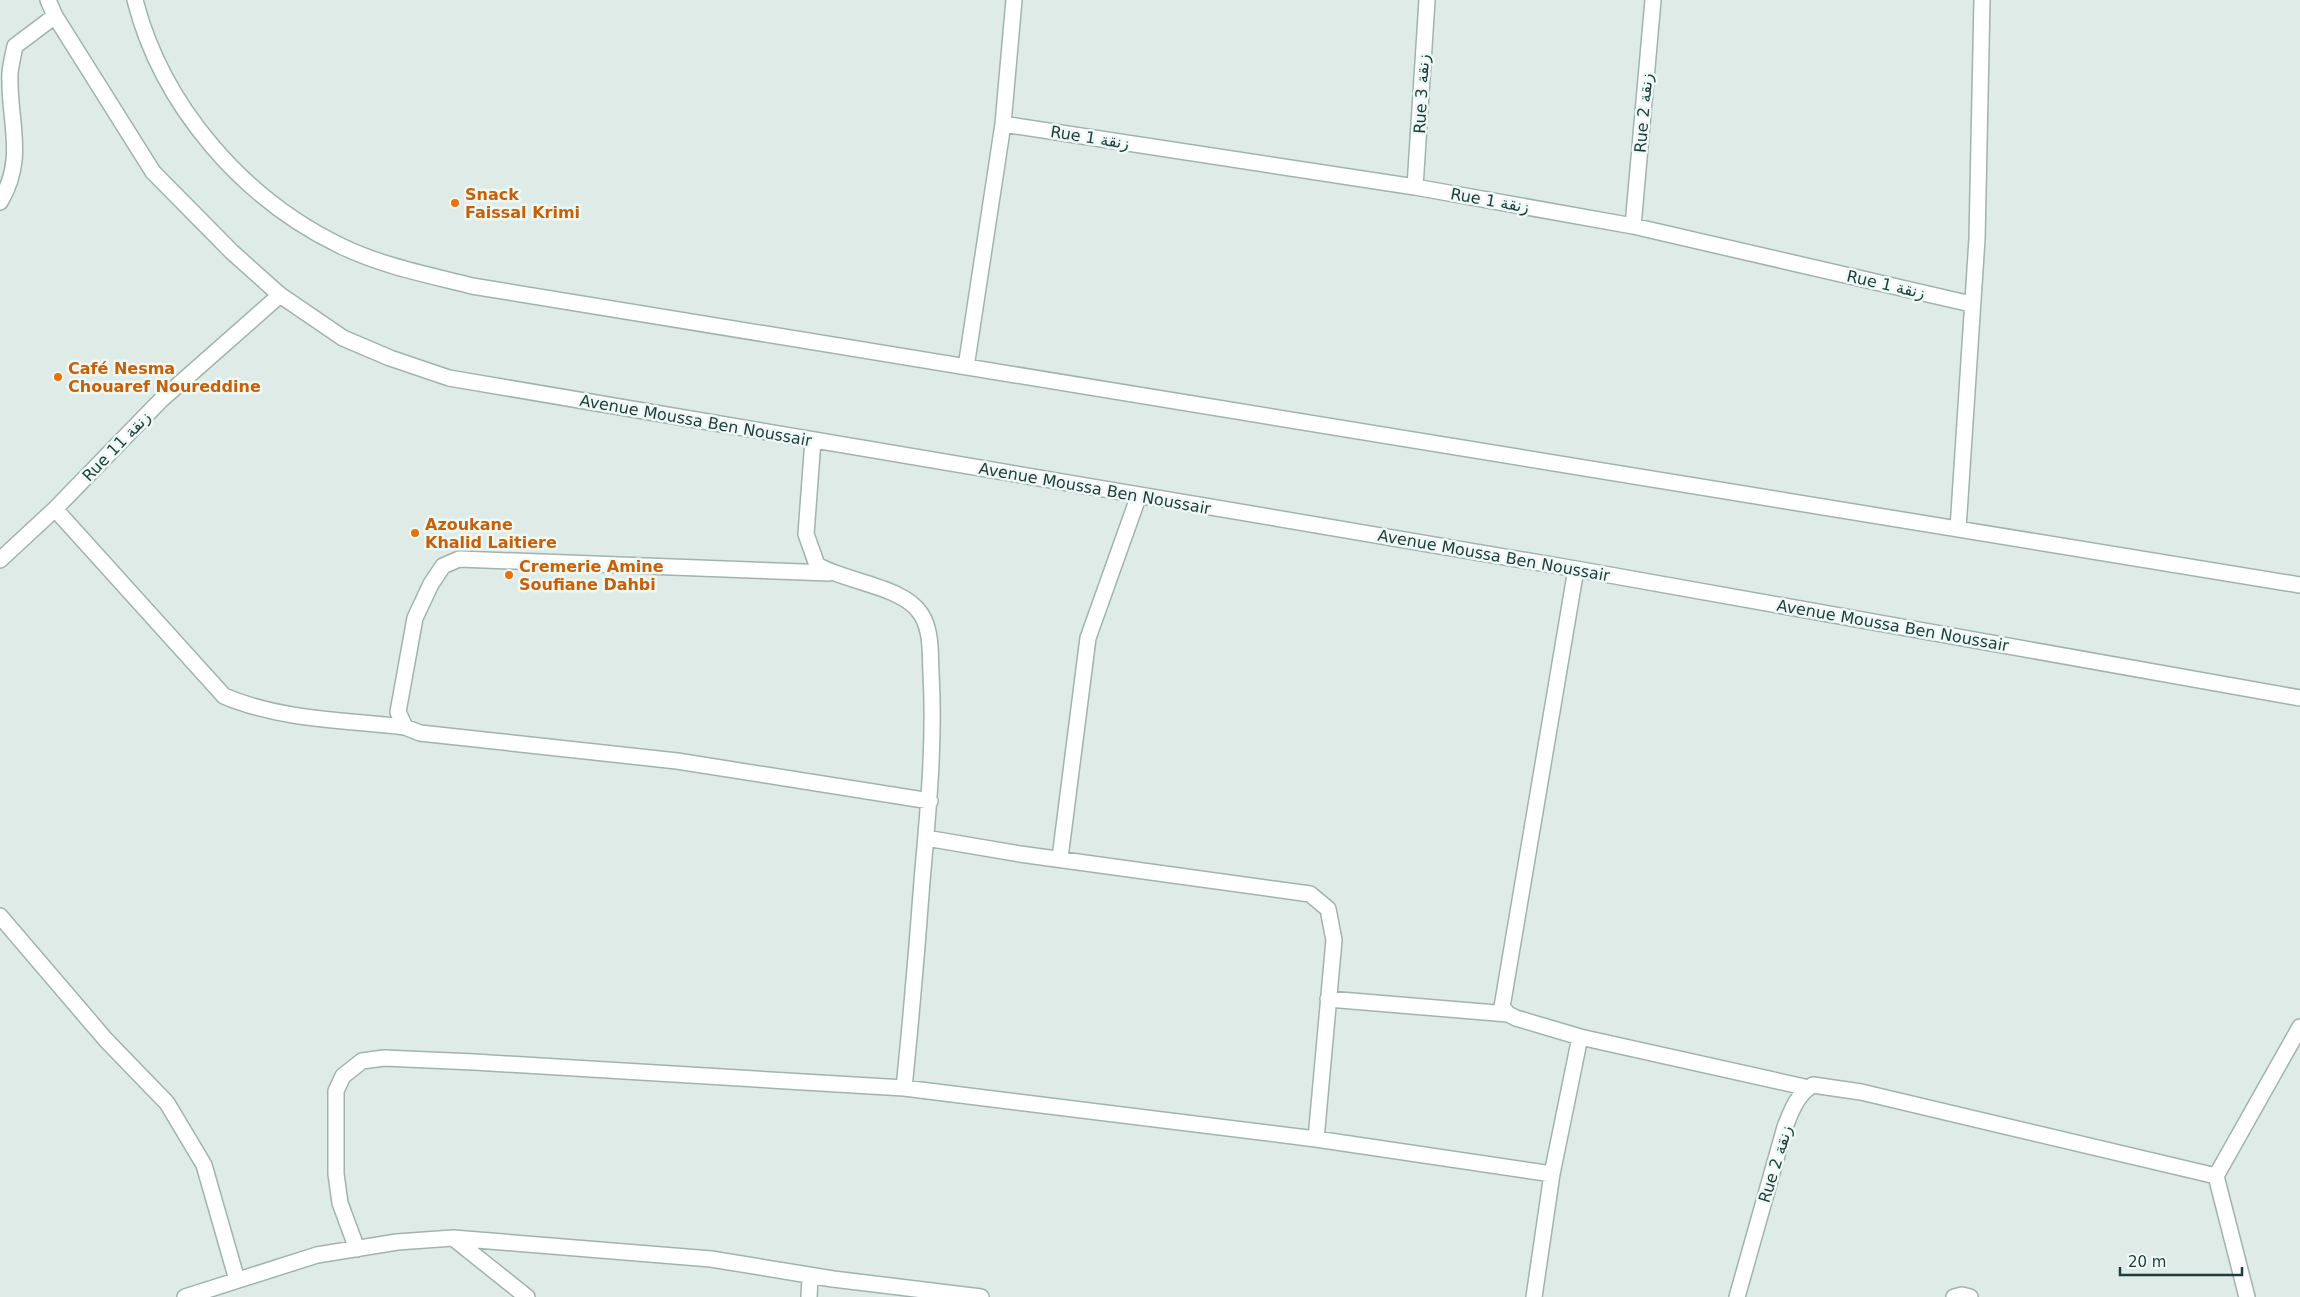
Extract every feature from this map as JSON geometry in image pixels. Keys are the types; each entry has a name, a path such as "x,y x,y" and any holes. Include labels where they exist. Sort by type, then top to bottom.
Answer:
{"street":[{"name":"Avenue Moussa Ben Noussair","path":"48,0 55,16 153,172 232,252 280,295 343,338 390,358 449,378 1576,569 2300,698"},
{"path":"135,0 142,28 162,74 191,120 240,177 288,214 341,246 404,270 472,286 2300,585"},
{"path":"966,367 1003,124 1014,0"},
{"name":"Rue 3 زنقة","path":"1416,187 1427,0"},
{"name":"Rue 2 زنقة","path":"1633,226 1653,0"},
{"path":"1958,529 1971,304 1977,239 1982,0"},
{"path":"0,202 10,185 16,162 10,73 15,46 55,16"},
{"name":"Rue 1 زنقة","path":"1003,124 1416,187 1633,226 1971,304"},
{"name":"Rue 11 زنقة","path":"0,560 55,509 160,400 280,295"},
{"path":"813,440 806,534 817,565 832,574 900,596 912,603 922,615 928,631 930,645 934,719 930,800 904,1088"},
{"path":"1060,858 1088,638 1139,495"},
{"path":"55,509 224,696 250,707 278,713 405,727 420,733 677,761 930,800"},
{"path":"405,727 398,712 415,618 431,584 443,566 459,559 832,574"},
{"path":"1508,1014 1502,1007 1576,569"},
{"path":"926,838 1310,894 1328,909 1334,940 1316,1140"},
{"path":"0,916 106,1040 167,1103 204,1165 237,1280"},
{"path":"1328,999 1508,1014 1580,1037 1809,1088 1820,1086 1861,1092 2216,1176"},
{"path":"2247,1297 2216,1176 2300,1028"},
{"path":"1534,1297 1552,1174 1580,1037"},
{"path":"357,1249 340,1203 336,1174 336,1090 343,1076 362,1061 384,1058 904,1088 1316,1140 1552,1174"},
{"name":"Rue 2 زنقة","path":"1737,1297 1785,1128 1792,1109 1809,1088"},
{"path":"185,1297 317,1255 397,1242 453,1238 711,1259 810,1276 981,1297"},
{"path":"453,1238 527,1297"},
{"path":"809,1297 810,1276"},
{"path":"1954,1297 1962,1295 1970,1297"}],"place":[{"name":"Snack Faissal Krimi","path":"455,203"},
{"name":"Café Nesma Chouaref Noureddine","path":"58,377"},
{"name":"Azoukane Khalid Laitiere","path":"415,533"},
{"name":"Cremerie Amine Soufiane Dahbi","path":"509,575"}]}
